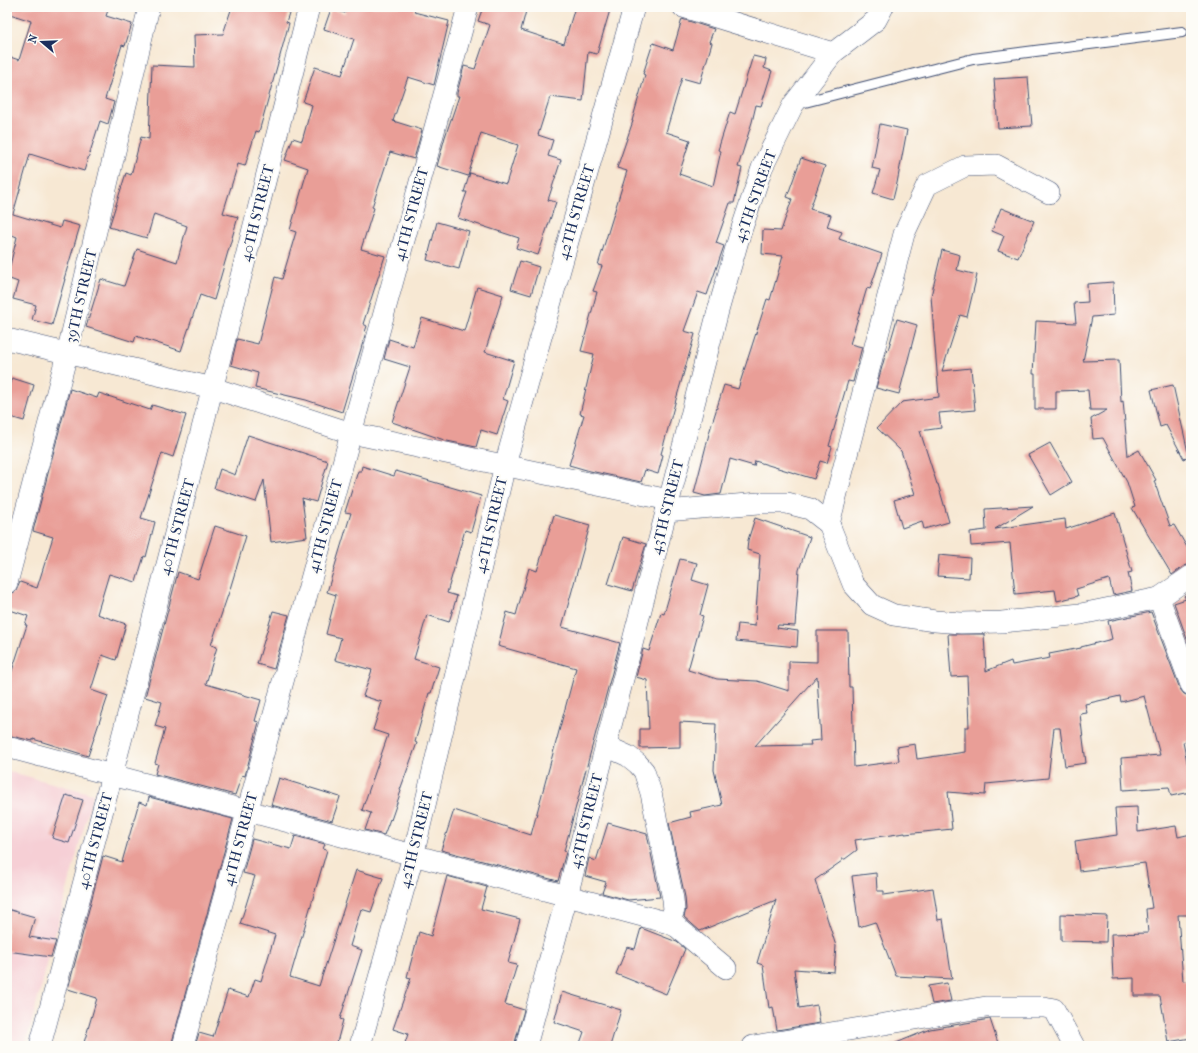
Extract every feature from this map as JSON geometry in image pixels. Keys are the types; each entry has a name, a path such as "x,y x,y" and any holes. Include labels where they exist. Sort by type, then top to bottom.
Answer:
{"street":[{"name":"39TH STREET","path":"7,583 67,354 149,7"},
{"name":"40TH STREET","path":"40,1046 213,388 309,7"},
{"name":"41TH STREET","path":"183,1046 468,7"},
{"name":"42TH STREET","path":"360,1046 413,856 505,465 634,7"},
{"path":"683,7 833,53"},
{"name":"43TH STREET","path":"526,1046 567,896 718,311 739,237 762,168 793,105 833,53 876,20 883,7"},
{"path":"829,524 904,234 916,205 927,185 965,166 996,165 1049,193"},
{"path":"7,339 213,388 351,433 505,465 668,505 787,503 810,509 829,524 853,584 872,606 894,615 936,621 1002,622 1081,614 1159,598 1191,576"},
{"path":"1159,598 1191,685"},
{"path":"606,746 628,756 644,771 651,793 673,899 674,910 669,923"},
{"path":"7,747 669,923 726,968"},
{"path":"753,1046 986,1007 1044,1007 1054,1009 1074,1046"}],"lane":[{"path":"793,105 973,59 1182,32"}],"shaded area":[{"path":"7,771 93,794 25,1046 7,1046"}],"building":[{"path":"7,7 109,7 106,16 132,24 125,46 122,45 105,99 114,102 108,124 100,121 84,171 30,154 13,214 60,228 62,221 80,226 52,325 32,320 36,305 13,299 18,282 7,278 17,237 7,233 7,56 19,60 31,21 7,13"},
{"path":"232,7 291,7 286,22 289,23 259,132 256,131 245,166 238,164 223,213 238,217 214,300 200,295 181,351 136,336 134,342 86,327 101,279 124,286 137,249 177,262 187,226 154,214 147,238 109,227 126,173 131,175 141,137 149,139 152,65 195,67 194,35 223,34"},
{"path":"347,7 416,7 414,12 449,21 434,85 408,77 393,121 422,130 414,159 390,152 372,207 374,208 361,249 385,256 363,324 367,326 366,332 342,412 306,400 255,388 258,373 231,365 237,339 258,344 275,277 282,279 296,232 290,230 308,168 285,160 293,138 302,141 312,105 303,102 315,67 342,75 354,39 324,29 331,9 345,13"},
{"path":"483,7 527,7 521,30 564,44 575,7 599,7 610,10 597,54 588,52 583,101 550,97 538,135 553,140 548,156 561,160 548,200 556,202 538,255 516,248 519,238 458,218 467,192 464,192 470,173 506,184 518,145 481,133 468,176 437,166 459,96 457,96 457,93 464,66 475,69 490,25 478,21"},
{"path":"682,19 714,29 709,42 712,43 700,83 682,78 666,132 690,140 679,174 713,186 721,151 718,150 730,112 735,114 753,56 766,59 764,68 772,71 761,106 756,105 738,167 742,168 734,203 730,203 716,243 724,246 707,295 698,292 684,331 695,334 661,454 663,455 658,474 645,470 641,482 569,465 584,415 580,414 594,354 581,351 597,292 593,291 602,266 598,265 627,171 617,168 633,121 645,75 643,74 653,43 673,50"},
{"path":"1028,77 1032,126 998,128 994,79"},
{"path":"880,124 907,130 893,199 873,193 880,170 872,168"},
{"path":"801,158 825,166 810,209 831,215 827,227 842,232 839,239 882,254 870,289 867,288 850,344 862,347 853,382 848,381 829,446 832,447 827,463 820,461 814,479 755,461 754,466 730,459 721,494 705,496 694,493 710,430 724,385 738,389 767,299 770,300 783,256 762,254 763,230 781,231 792,199 787,197"},
{"path":"1001,208 1034,221 1018,258 998,251 1004,236 992,231"},
{"path":"437,222 469,231 459,269 427,260"},
{"path":"942,250 960,255 957,270 977,275 967,317 960,315 942,371 971,368 975,410 939,413 941,428 920,431 949,522 924,529 922,521 902,528 894,500 915,494 901,451 877,428 902,402 939,397 931,296"},
{"path":"520,261 539,267 531,295 511,289"},
{"path":"1113,282 1114,315 1092,317 1083,361 1119,360 1121,402 1123,401 1128,456 1139,450 1156,480 1154,481 1170,526 1174,525 1191,554 1191,564 1184,566 1172,575 1132,508 1135,507 1127,482 1103,438 1093,439 1091,419 1107,410 1090,410 1088,390 1056,391 1056,409 1035,409 1035,374 1033,374 1036,321 1076,323 1074,303 1088,302 1087,284"},
{"path":"477,287 503,295 485,352 514,361 503,399 508,401 497,435 481,430 476,447 447,441 392,422 410,367 384,359 389,339 413,347 422,318 464,331"},
{"path":"897,319 917,325 899,394 876,388"},
{"path":"12,378 34,385 24,421 7,416 7,392"},
{"path":"1173,385 1189,457 1184,459 1166,425 1160,427 1151,390"},
{"path":"70,389 97,398 99,393 150,410 152,405 186,415 173,457 162,453 141,518 155,522 146,557 144,556 136,582 109,574 97,614 126,624 116,660 102,655 91,690 108,696 88,756 33,739 33,741 7,735 7,686 27,625 25,625 28,616 7,609 7,602 9,595 16,591 20,582 37,588 53,537 33,531"},
{"path":"248,435 328,461 316,502 302,498 307,537 271,542 264,480 256,502 214,488 220,469 235,475"},
{"path":"1050,443 1072,482 1051,495 1028,455"},
{"path":"362,466 394,476 396,471 481,496 471,532 465,530 447,593 457,596 449,622 427,615 414,659 439,667 431,693 429,693 415,742 417,743 391,820 390,819 384,835 365,830 371,813 362,810 388,735 373,730 382,702 363,696 372,670 335,660 341,638 326,634 336,595 327,592 351,513 345,512 358,471 361,471"},
{"path":"1033,506 995,529 1065,519 1066,529 1115,513 1132,572 1128,573 1132,591 1113,595 1109,579 1076,589 1078,596 1057,601 1055,590 1015,594 1010,543 971,546 970,532 986,530 985,509"},
{"path":"554,515 590,525 562,627 620,643 564,851 566,852 558,881 441,850 454,810 531,835 576,668 498,646 507,612 516,615 529,568 537,571"},
{"path":"755,518 810,537 799,570 795,626 778,625 777,628 798,631 797,647 736,641 738,624 755,626 760,554 747,550 748,540"},
{"path":"215,526 246,536 211,645 217,647 206,684 261,700 255,721 259,722 245,776 242,775 235,795 155,774 158,764 155,763 165,729 155,726 162,702 145,697 178,572 198,579"},
{"path":"623,537 646,544 632,591 608,584"},
{"path":"939,555 970,558 969,578 937,576"},
{"path":"680,559 697,563 692,580 708,585 700,615 703,616 688,670 717,679 757,681 789,691 789,661 817,662 817,631 848,631 849,687 852,687 854,767 899,761 897,747 915,744 917,759 965,752 965,727 969,727 967,676 951,677 948,634 984,634 986,671 1011,661 1012,665 1050,658 1049,654 1081,648 1112,639 1108,621 1151,612 1180,689 1184,694 1191,697 1191,741 1183,742 1191,781 1191,792 1171,796 1169,787 1123,790 1121,758 1160,755 1144,696 1121,702 1120,696 1085,704 1087,713 1080,714 1086,763 1065,766 1060,728 1054,728 1048,778 986,784 985,795 948,792 952,829 905,833 855,840 857,850 845,859 842,859 842,861 815,880 836,946 834,972 794,969 799,1008 817,1005 820,1023 777,1030 773,1007 769,1008 763,965 757,963 776,900 700,931 684,917 686,909 685,897 669,823 691,817 690,812 722,805 714,770 716,724 680,722 680,747 640,748 640,729 649,729 647,680 636,677 643,649 649,651 661,613 664,614","holes":["817,676 821,740 810,741 811,745 755,746"]},
{"path":"1191,591 1191,650 1174,603 1186,599 1184,596"},
{"path":"273,611 289,615 274,669 257,664"},
{"path":"279,778 340,797 332,821 271,805"},
{"path":"66,795 83,800 69,843 52,838"},
{"path":"149,797 233,819 171,1046 83,1046 97,998 68,989 103,856 122,862 139,802 147,805"},
{"path":"1137,807 1138,832 1176,826 1178,837 1191,834 1191,915 1178,915 1183,981 1191,980 1191,1038 1168,1042 1160,996 1134,996 1134,978 1113,979 1111,934 1148,933 1146,909 1152,908 1145,863 1079,871 1075,841 1117,835 1115,808"},
{"path":"608,823 647,834 660,897 628,900 602,893 606,882 585,876 589,858 596,861"},
{"path":"295,836 325,844 323,849 327,850 290,977 319,986 356,870 383,878 371,912 361,909 350,946 362,950 340,1019 343,1020 336,1046 195,1046 199,1033 213,1037 228,990 249,997 255,979 261,981 275,935 240,924 255,876 243,873 252,839 291,849"},
{"path":"876,873 877,891 884,891 884,895 933,888 938,920 943,919 952,979 896,976 875,922 859,927 852,876"},
{"path":"447,876 487,887 481,909 520,919 508,963 517,965 505,1004 524,1010 514,1046 404,1046 408,1034 393,1029 411,978 407,977 419,932 431,936"},
{"path":"7,909 35,917 29,937 56,941 51,957 7,951"},
{"path":"1061,914 1107,916 1106,942 1061,941"},
{"path":"641,928 677,942 685,949 666,994 616,974 627,947 635,949"},
{"path":"947,983 951,1001 932,1004 928,986"},
{"path":"562,992 621,1010 610,1046 579,1046 584,1032 554,1022"},
{"path":"990,1019 999,1046 889,1046 930,1029"}]}
